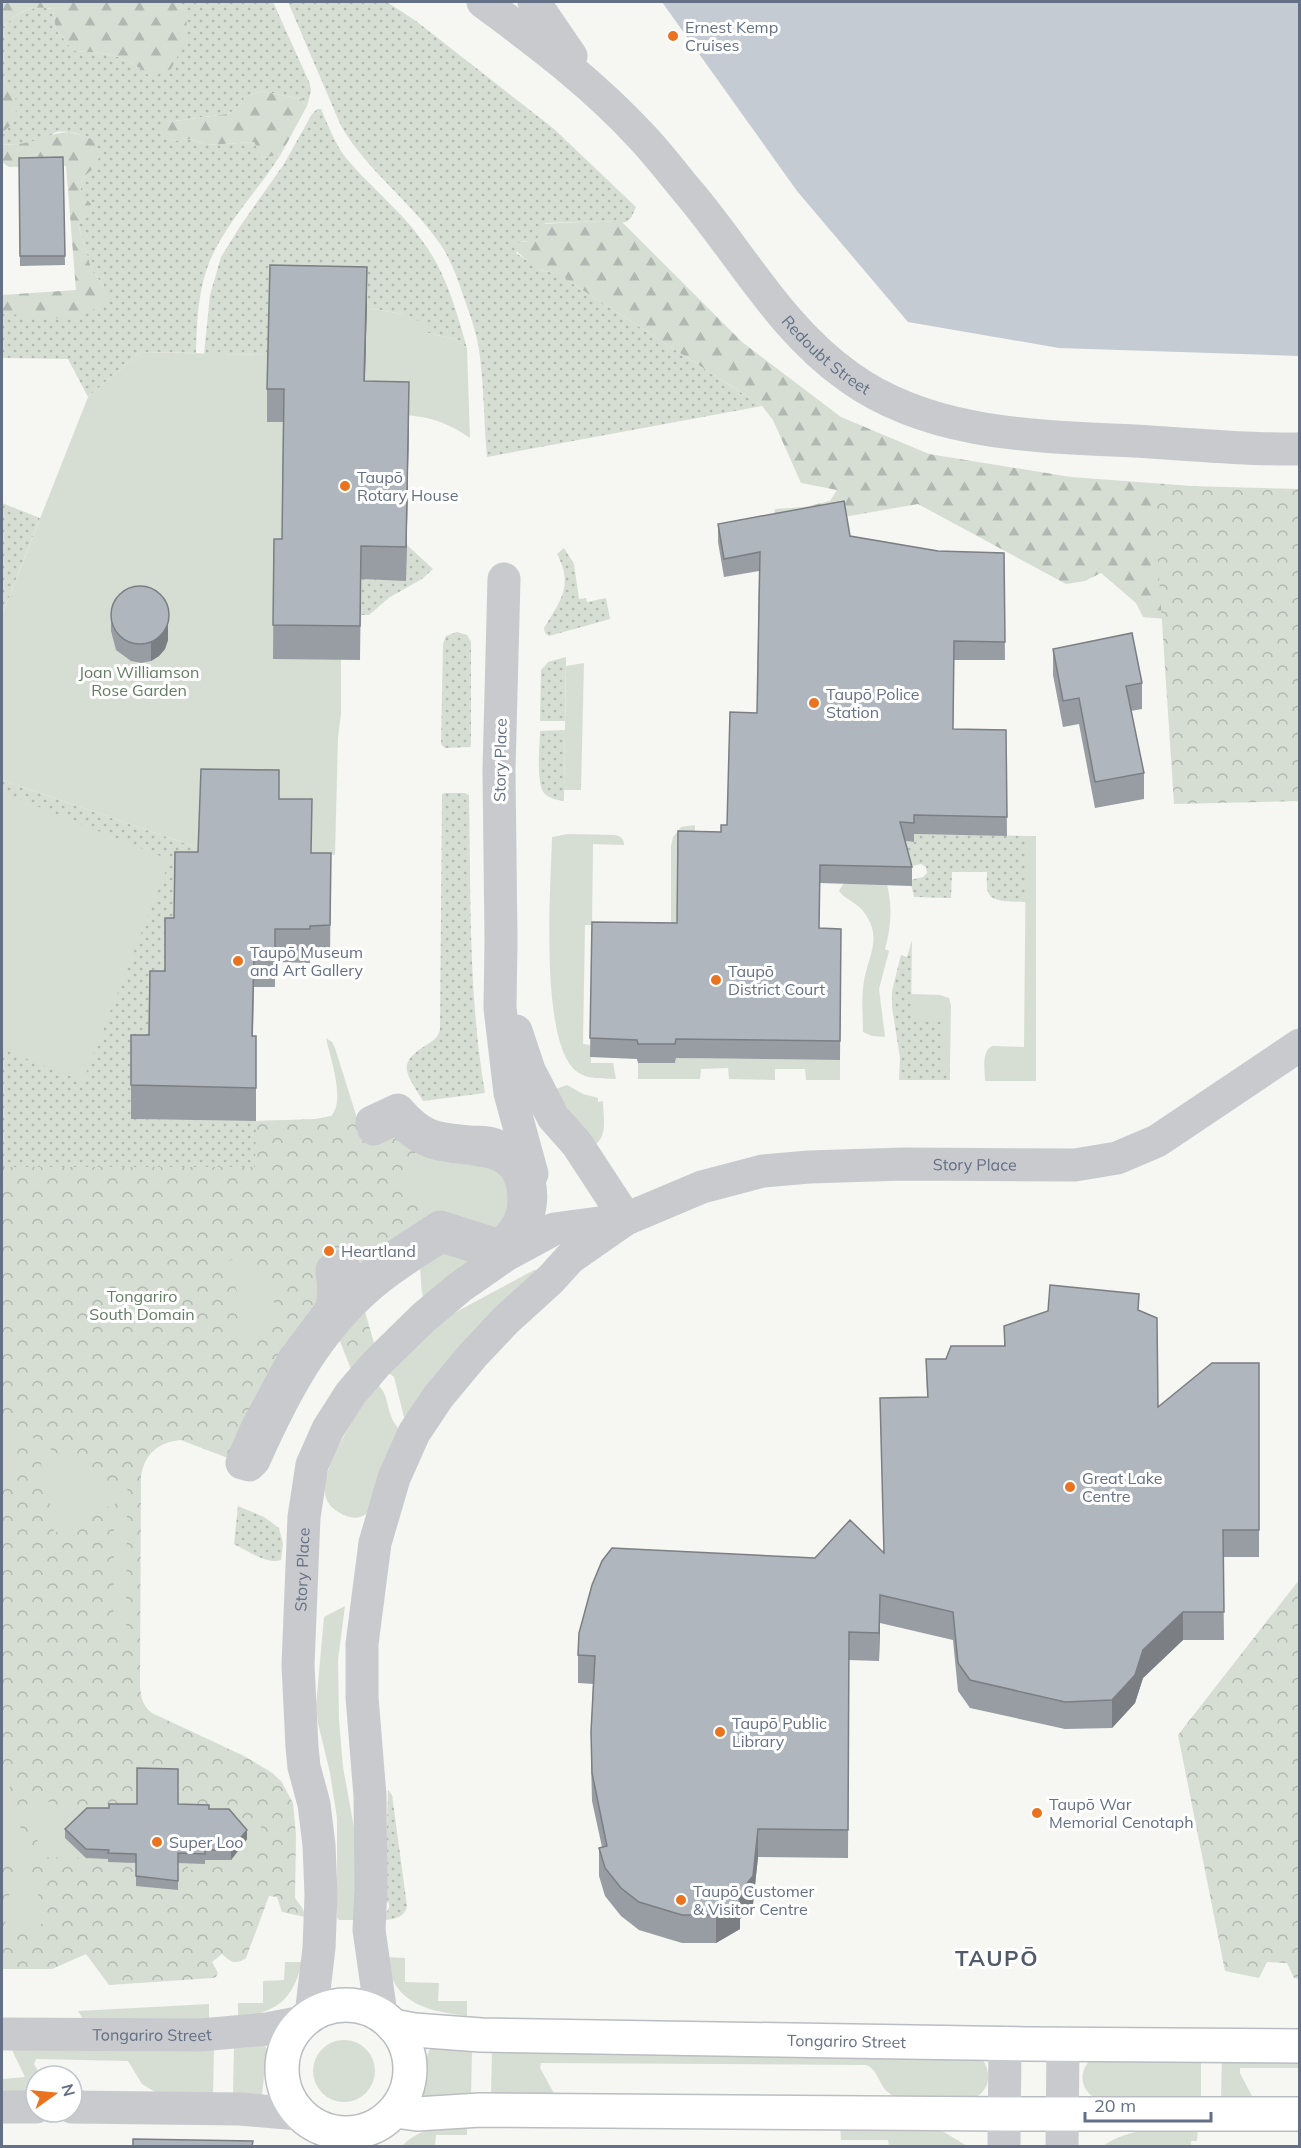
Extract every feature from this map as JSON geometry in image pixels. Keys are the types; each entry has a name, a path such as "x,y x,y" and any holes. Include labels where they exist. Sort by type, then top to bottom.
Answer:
{"street":[{"name":"Redoubt Street","path":"483,2 547,49 594,90 642,137 692,196 811,348 850,378 892,402 942,420 993,431 1104,440 1299,449"},
{"path":"534,2 594,90"},
{"name":"Story Place","path":"504,579 499,770 500,1008 507,1075 534,1180 554,1228 570,1258"},
{"name":"Story Place","path":"501,941 511,1014 529,1070 554,1117 578,1144 626,1219"},
{"name":"Story Place","path":"387,2020 369,1930 371,1889 369,1796 362,1697 362,1644 375,1543 394,1478 414,1433 438,1397 506,1320 551,1279 570,1258 626,1219 702,1187 763,1171 849,1165 1075,1165 1117,1158 1158,1141 1299,1045"},
{"path":"398,1110 417,1130 434,1138 488,1143 507,1152 524,1170 527,1179 531,1198 528,1221 515,1241 500,1254 441,1236 375,1281 337,1317 301,1366 280,1403 254,1460 246,1465 242,1463 257,1428 293,1360 332,1309 334,1291 332,1270 342,1266 357,1287 393,1257 440,1227 500,1246 510,1237 522,1218 524,1189 517,1170 503,1157 488,1150 433,1142 412,1133 398,1117 374,1129 372,1122 398,1110"},
{"name":"Story Place","path":"307,2018 321,1929 320,1875 314,1804 304,1767 298,1665 304,1517 312,1465 333,1420 351,1393 376,1364 424,1317 460,1287 506,1256 554,1228 626,1219"},
{"path":"305,2127 285,2089 282,2067 285,2046 292,2033 307,2018 325,2008 340,2005 355,2006 387,2020 406,2046 410,2068 406,2092 389,2125"},
{"name":"Tongariro Street","path":"2,2034 213,2035 267,2029 307,2018"},
{"name":"Tongariro Street","path":"387,2020 414,2030 481,2035 1299,2046"},
{"path":"1004,2146 1005,2043"},
{"path":"1062,2044 1062,2146"},
{"path":"2,2107 24,2107"},
{"path":"84,2107 240,2109 305,2127 316,2127 341,2134 367,2131 417,2114 480,2110 1299,2114"}],"green space":[{"path":"2,2 175,2 186,12 187,38 171,69 151,77 124,59 74,51 56,30 53,9 25,10 2,27"},
{"path":"175,2 273,2 310,84 311,91 307,106 301,99 261,91 245,97 237,109 227,114 167,122 172,141 190,139 207,145 254,142 263,158 281,154 228,228 213,254 201,290 196,353 140,352 88,397 68,359 2,358 2,313 12,314 104,286 92,271 78,224 84,218 85,200 80,193 82,178 92,170 94,140 76,133 62,132 29,143 2,144 2,133 11,125 9,84 2,78 2,27 26,10 53,9 56,30 74,51 124,59 151,77 186,12"},
{"path":"288,2 387,2 416,21 554,129 636,207 631,218 626,222 545,223 537,240 523,241 516,253 543,271 563,274 570,282 762,406 487,457 479,349 476,333 453,267 427,226 375,171 341,126"},
{"path":"2,78 9,83 18,105 11,125 2,133"},
{"path":"261,91 301,99 307,106 281,154 263,158 254,142 207,145 190,139 172,141 165,137 163,127 167,122 227,114 237,109 245,97"},
{"path":"317,109 321,109 335,141 346,158 408,223 433,258 451,295 467,348 455,339 428,333 402,314 367,308 367,301 269,355 204,354 210,295 221,257 284,164"},
{"path":"69,132 94,140 99,158 92,170 82,178 80,192 91,204 78,224 92,271 104,286 107,300 96,308 83,314 57,318 2,313 2,295 76,290 66,166 9,167 2,162 2,144 20,144"},
{"path":"622,222 742,342 841,417 929,454 1071,477 1299,494 1178,620 1143,617 1136,603 1101,573 1085,581 1066,584 918,504 787,527 772,525 775,509 805,507 830,501 837,490 801,483 773,420 762,406 563,276 536,267 514,247 515,243 537,240 540,233 539,224"},
{"path":"367,308 402,314 426,324 428,333 455,339 467,348 470,438 432,419 407,415 364,414"},
{"name":"Joan Williamson Rose Garden","path":"140,352 269,355 267,422 284,422 341,659 335,855 327,854 327,886 199,831 199,848 2,780 2,615 88,397"},
{"path":"1153,485 1299,489 1299,801 1174,804"},
{"path":"2,503 40,518 2,615"},
{"path":"407,545 433,569 422,579 390,597 369,615 361,615 361,579 406,580"},
{"path":"564,548 574,564 579,599 586,598 587,602 606,598 610,619 549,636 545,633 544,628 560,601 565,584 562,565 557,554"},
{"path":"457,632 467,635 471,642 471,744 470,747 445,748 441,744 443,644 446,636"},
{"path":"566,657 565,721 540,721 541,670 548,662"},
{"path":"584,663 581,790 564,790 566,666"},
{"path":"565,730 564,801 550,797 543,791 539,775 539,755 540,731"},
{"path":"2,780 199,848 198,886 174,951 165,1004 149,1068 131,1119 256,1121 357,1118 366,1171 237,1167 2,1167"},
{"path":"2,792 170,860 83,1081 2,1049"},
{"path":"442,794 469,795 473,982 485,1093 423,1101 408,1075 407,1063 418,1051 434,1040 440,1030"},
{"path":"695,825 695,850 671,942 671,846 673,837 681,827"},
{"path":"568,834 615,835 622,838 624,843 624,845 593,844 592,925 585,925 583,1044 591,1045 591,1063 613,1063 616,1079 590,1077 576,1071 564,1054 556,1028 552,996 549,924 552,837"},
{"path":"914,834 1026,836 1026,902 999,900 990,896 987,887 987,872 952,872 951,898 914,897 910,880 923,877 927,873 926,867 921,864 907,867 904,841 914,842"},
{"path":"1026,836 1036,836 1036,1081 985,1081 986,1052 992,1046 1024,1047"},
{"path":"884,875 891,912 885,949 889,951 879,989 885,1037 872,1036 863,1032 862,1000 873,940 871,924 863,911 839,891 843,884"},
{"path":"912,940 911,1020 941,1021 941,1066 950,1067 950,1080 899,1080 900,1058 892,1007 892,991 901,955 907,957"},
{"path":"911,994 940,995 949,998 951,1006 950,1067 941,1067 941,1021 911,1021"},
{"path":"326,1038 335,1048 357,1118 310,1120 331,1116 337,1100 336,1078"},
{"path":"676,1058 840,1060 840,1080 806,1080 805,1069 775,1069 775,1080 729,1079 728,1068 701,1069 700,1079 638,1079 638,1063 675,1063"},
{"path":"567,1085 583,1094 598,1098 598,1102 603,1101 603,1130 596,1144 553,1090"},
{"name":"Tongariro South Domain","path":"357,1118 448,1140 422,1295 419,1252 360,1294 374,1343 351,1369 333,1324 246,1465 181,1440 166,1443 154,1450 146,1461 141,1476 140,1681 143,1703 152,1713 244,1756 271,1772 281,1781 293,1803 296,1835 295,1898 303,1909 305,1917 282,1912 277,1897 269,1896 246,1958 233,1962 222,1954 212,1962 218,1973 213,1978 109,1985 86,1954 52,1969 2,1969 2,1167 255,1167 256,1121"},
{"path":"418,1144 514,1177 507,1231 443,1223 405,1183"},
{"path":"419,1251 500,1254 423,1298"},
{"path":"241,1256 261,1273 273,1294 274,1313 269,1331 256,1339 247,1337 240,1329 236,1289 224,1263"},
{"path":"534,1270 540,1270 410,1421 404,1417 394,1377 386,1371 441,1320"},
{"path":"377,1384 385,1395 393,1421 404,1433 366,1514 357,1518 350,1517 337,1511 328,1502 325,1495 326,1480 336,1451 361,1406"},
{"path":"2,1418 104,1484 128,1479 127,1498 54,1533 52,1512 37,1446 11,1448 15,1478 2,1486"},
{"path":"238,1506 264,1517 279,1528 283,1544 281,1560 264,1559 234,1544"},
{"path":"127,1513 126,1632 113,1632 114,1519"},
{"path":"1299,1580 1299,1979 1294,1978 1287,1963 1267,1962 1259,1978 1225,1971 1178,1735"},
{"path":"345,1606 338,1660 339,1720 343,1767 357,1844 359,1920 339,1920 337,1918 337,1818 316,1706 324,1617"},
{"path":"7,1777 45,1920 34,1929 21,1933 10,1929 4,1915 14,1880 12,1867 1,1841 2,1780"},
{"path":"388,1790 392,1795 407,1906 402,1915 386,1920 385,1915 389,1908 389,1903 385,1901"},
{"path":"51,1802 78,1817 85,1846 85,1858 42,1857 27,1803"},
{"path":"229,1819 248,1819 260,1825 265,1837 260,1853 251,1858 214,1868 188,1870 188,1863 205,1864 205,1859 229,1847 241,1847 246,1839"},
{"path":"386,1957 405,1958 405,1982 439,1983 438,2001 467,2001 467,2016 437,2011 409,1999 393,1981"},
{"path":"285,1962 302,1962 294,1986 288,1995 273,2008 238,2018 238,2003 263,2003 263,1981 284,1980"},
{"path":"209,2004 209,2019 83,2019 78,2011"},
{"path":"344,2040 356,2042 366,2049 373,2059 375,2071 373,2083 366,2093 356,2100 344,2102 332,2100 322,2093 315,2083 313,2071 315,2059 322,2049 332,2042"},
{"path":"265,2045 267,2051 262,2094 260,2096 233,2093 234,2046"},
{"path":"431,2047 472,2050 471,2096 423,2099 426,2058"},
{"path":"11,2048 214,2048 213,2095 155,2092 142,2084 128,2061 36,2059 34,2064 24,2064 24,2075"},
{"path":"492,2049 981,2058 987,2069 988,2081 983,2092 972,2099 917,2101 896,2097 889,2093 873,2070 866,2065 541,2063 540,2068 555,2095 491,2094"},
{"path":"1201,2054 1201,2101 1094,2098 1083,2083 1083,2073 1092,2058"},
{"path":"1222,2055 1299,2055 1299,2068 1240,2068 1240,2073 1254,2100 1221,2101"},
{"path":"24,2077 24,2093 2,2093 2,2079"},
{"path":"467,2124 467,2135 436,2135 435,2146 402,2146 424,2131"},
{"path":"840,2125 928,2127 944,2132 967,2146 889,2146 888,2140 841,2140"},
{"path":"1198,2128 1197,2141 1191,2141 1191,2146 1103,2146 1137,2132"}],"shaded area":[{"path":"662,2 1299,2 1299,356 1059,348 908,322 797,191"}],"building":[{"path":"63,157 65,256 20,256 19,158"},
{"name":"Taupō Rotary House","path":"270,265 367,267 364,381 409,382 406,547 361,546 360,626 273,625 274,539 282,539 284,389 267,389"},
{"path":"844,501 850,536 938,551 1004,553 1005,642 954,641 953,729 1006,730 1007,817 914,815 914,823 900,822 912,867 820,865 819,928 841,929 840,1041 676,1039 675,1044 638,1044 637,1040 590,1038 592,922 677,923 678,831 721,832 721,825 727,825 730,712 757,713 760,552 724,559 718,524"},
{"path":"140,586 156,591 164,599 169,615 164,631 156,639 140,644 124,639 116,631 111,615 116,599 124,591"},
{"path":"1132,633 1142,683 1126,686 1144,773 1095,782 1079,698 1063,701 1053,649"},
{"name":"Taupō Museum and Art Gallery","path":"201,769 279,770 279,799 312,799 311,853 331,853 330,925 310,926 310,929 275,929 275,953 254,953 252,1036 256,1036 256,1088 131,1085 131,1035 149,1035 150,971 165,971 165,918 174,918 175,852 198,852"},
{"path":"1050,1285 1139,1294 1138,1310 1157,1318 1158,1407 1212,1363 1259,1363 1259,1530 1223,1530 1224,1612 1183,1612 1143,1650 1135,1675 1112,1700 1065,1702 970,1680 958,1663 953,1612 880,1595 879,1633 849,1632 848,1830 758,1829 753,1876 737,1895 740,1901 716,1915 682,1915 639,1902 621,1888 605,1868 599,1848 607,1846 592,1773 591,1732 595,1656 578,1655 579,1633 592,1585 602,1561 612,1548 815,1558 850,1520 884,1553 880,1398 928,1397 926,1359 946,1359 951,1346 1005,1346 1004,1326 1048,1311"},
{"name":"Super Loo","path":"137,1768 178,1769 178,1804 209,1805 209,1809 229,1809 247,1830 231,1850 205,1850 205,1854 178,1853 178,1881 136,1876 136,1854 86,1849 65,1829 87,1808 109,1808 109,1804 137,1804"},
{"path":"133,2139 253,2141 252,2146 133,2146"}],"place":[{"name":"Ernest Kemp Cruises","path":"673,36"},
{"name":"Taupō Rotary House","path":"345,486"},
{"name":"Taupō Police Station","path":"814,703"},
{"name":"Taupō Museum and Art Gallery","path":"238,961"},
{"name":"Taupō District Court","path":"716,980"},
{"name":"Heartland","path":"329,1251"},
{"name":"Great Lake Centre","path":"1070,1487"},
{"name":"Taupō Public Library","path":"720,1732"},
{"name":"Taupō War Memorial Cenotaph","path":"1037,1813"},
{"name":"Super Loo","path":"157,1842"},
{"name":"Taupō Customer & Visitor Centre","path":"681,1900"}],"district":[{"name":"TAUPŌ","path":"997,1958"}]}
